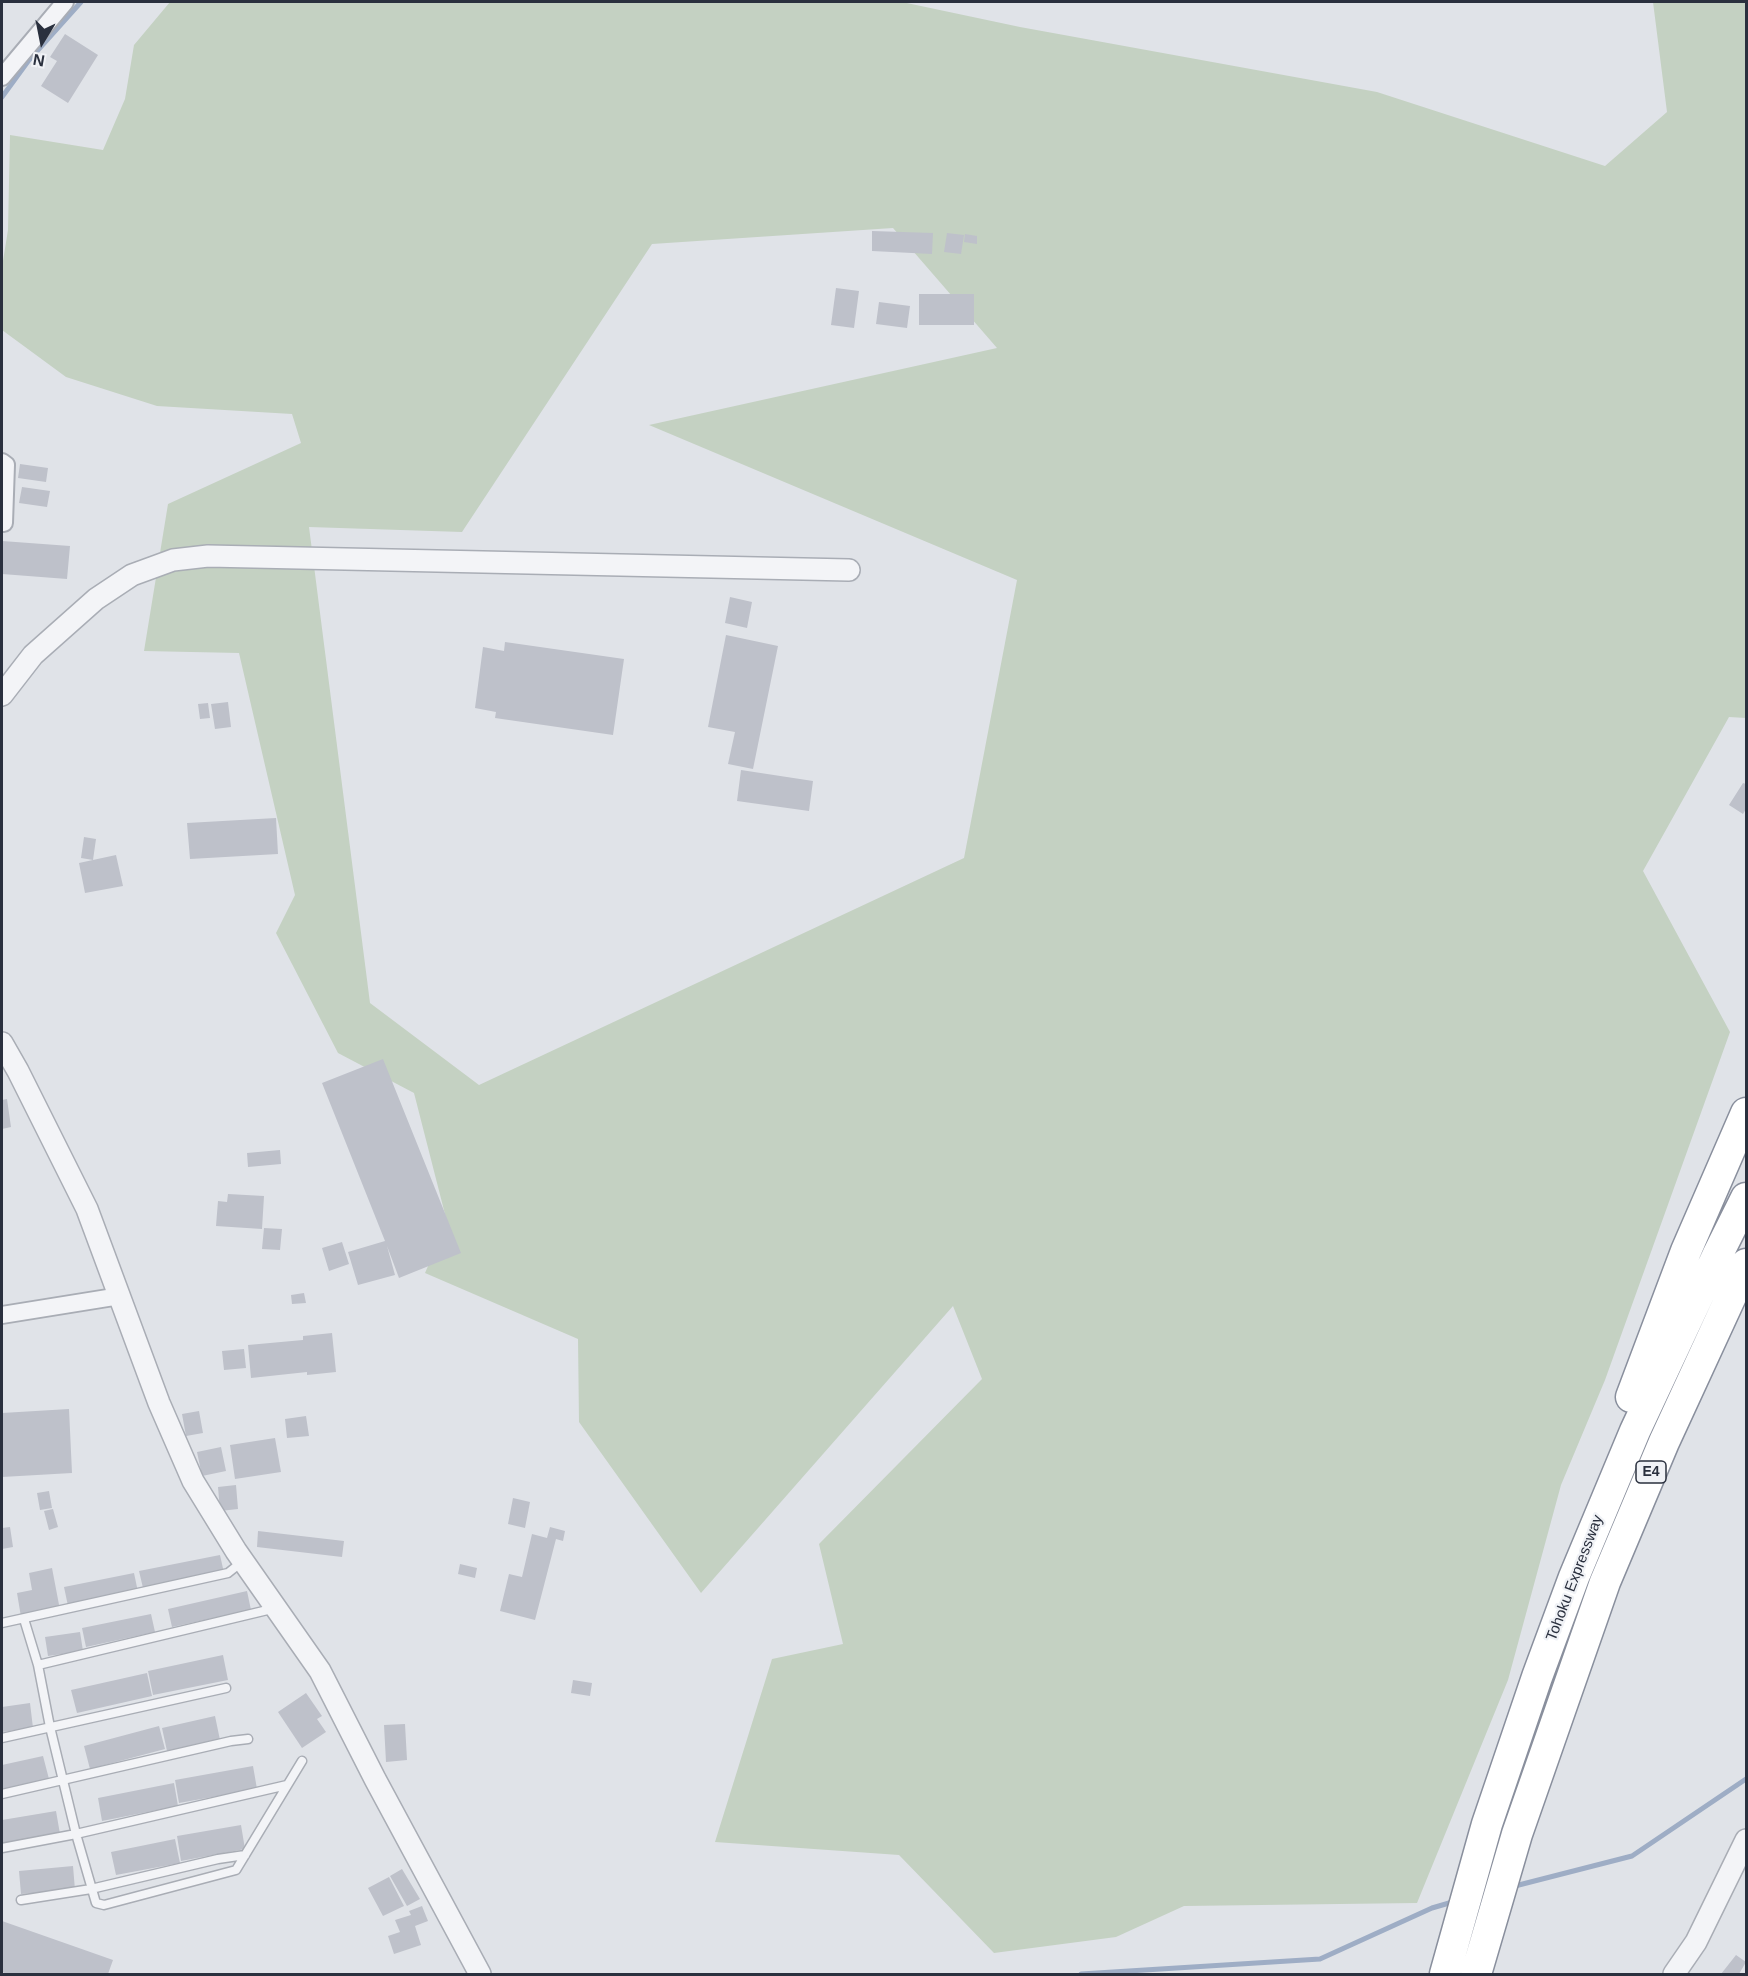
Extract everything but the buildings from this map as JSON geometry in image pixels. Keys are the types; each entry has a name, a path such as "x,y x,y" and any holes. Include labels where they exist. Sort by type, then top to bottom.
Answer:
{"highway":[{"path":"1574,1577 1620,1426 1686,1251 1746,1113"},
{"name":"Tohoku Expressway","path":"1445,1974 1487,1824 1574,1577 1635,1431 1716,1256 1746,1198"},
{"name":"Tohoku Expressway","path":"1476,1974 1517,1834 1605,1582 1664,1442 1746,1264"}],"street":[{"path":"2,77 66,2"},
{"path":"2,462 6,465 4,523"},
{"path":"2,695 33,655 96,599 132,575 172,560 208,556 849,570"},
{"path":"2,1043 87,1209 159,1403 193,1481 236,1551 320,1671 480,1974"},
{"path":"2,1315 120,1296"},
{"path":"1674,1974 1696,1942 1746,1840"}],"lane":[{"path":"2,1623 228,1573 238,1565"},
{"path":"38,1665 276,1608"},
{"path":"24,1618 38,1665 50,1727 76,1834 96,1903 104,1905 236,1870 302,1761"},
{"path":"2,1738 226,1688"},
{"path":"2,1794 248,1739"},
{"path":"2,1848 76,1834 287,1785"},
{"path":"21,1900 91,1889 218,1859 245,1855"}],"green space":[{"path":"170,2 902,2 1020,27 1377,92 1605,166 1667,112 1653,2 1746,2 1746,718 1729,717 1643,871 1730,1032 1605,1380 1561,1485 1508,1680 1417,1903 1184,1906 1116,1937 994,1953 899,1855 715,1842 772,1659 843,1644 819,1544 982,1379 953,1306 701,1593 579,1422 578,1339 425,1273 447,1222 414,1093 338,1053 276,933 295,895 239,653 144,651 168,504 301,443 292,414 157,406 66,377 2,330 2,267 8,230 10,135 103,150 125,99 134,45","holes":["893,228 997,348 649,425 1017,580 964,858 479,1085 370,1003 309,527 462,532 652,244"]}],"waterway":[{"path":"2,97 29,60 81,2"},
{"path":"1511,1887 1632,1856 1746,1779"},
{"path":"1081,1974 1320,1959 1432,1908 1456,1901"}]}
